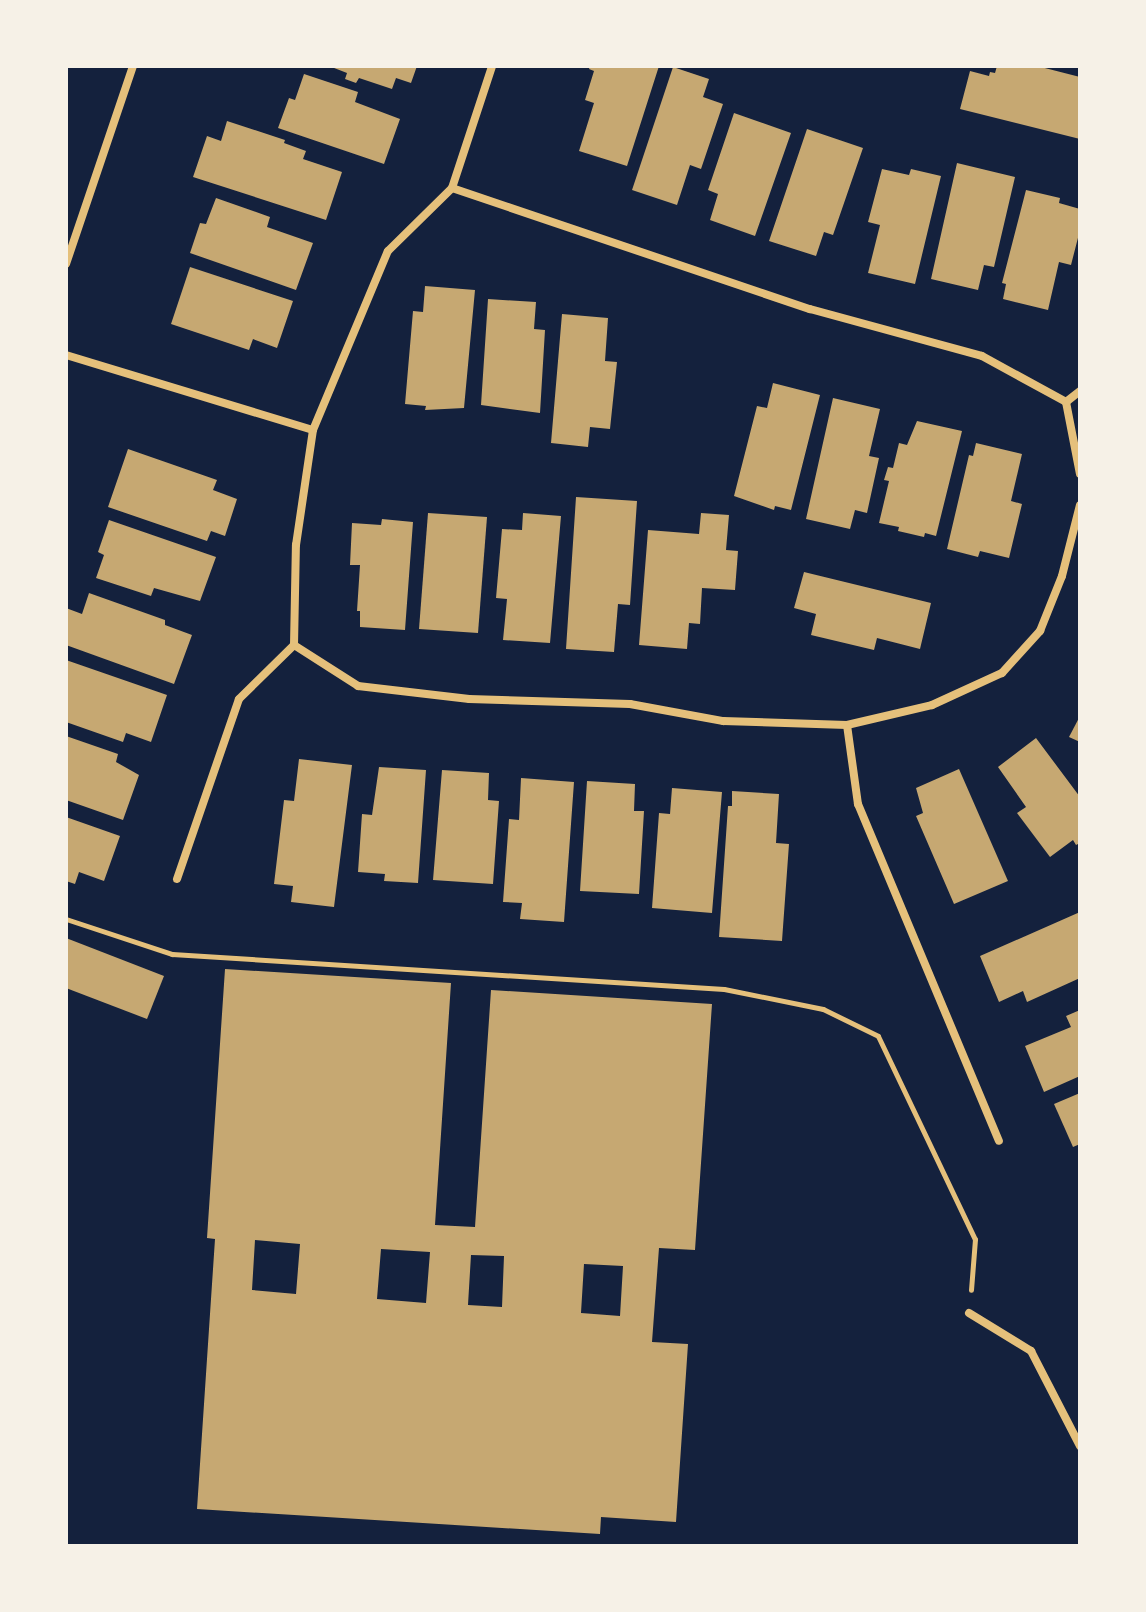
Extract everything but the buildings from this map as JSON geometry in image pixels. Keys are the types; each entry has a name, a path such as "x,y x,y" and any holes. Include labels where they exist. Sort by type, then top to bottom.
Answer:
{"street":[{"path":"66,264 133,66"},
{"path":"177,879 239,699 294,645 296,545 313,430 388,251 452,188 492,66"},
{"path":"452,188 810,309 982,356 1066,402"},
{"path":"66,355 313,430"},
{"path":"1066,402 1080,391"},
{"path":"1066,402 1080,474"},
{"path":"294,645 358,686 469,699 630,704 723,721 847,725 932,705 1002,673 1040,631 1062,576 1080,505"},
{"path":"847,725 858,804 999,1141"},
{"path":"969,1313 1031,1351 1080,1446"}],"path":[{"path":"66,919 172,954 724,989 823,1009 878,1036 975,1239 969,1313"}]}
